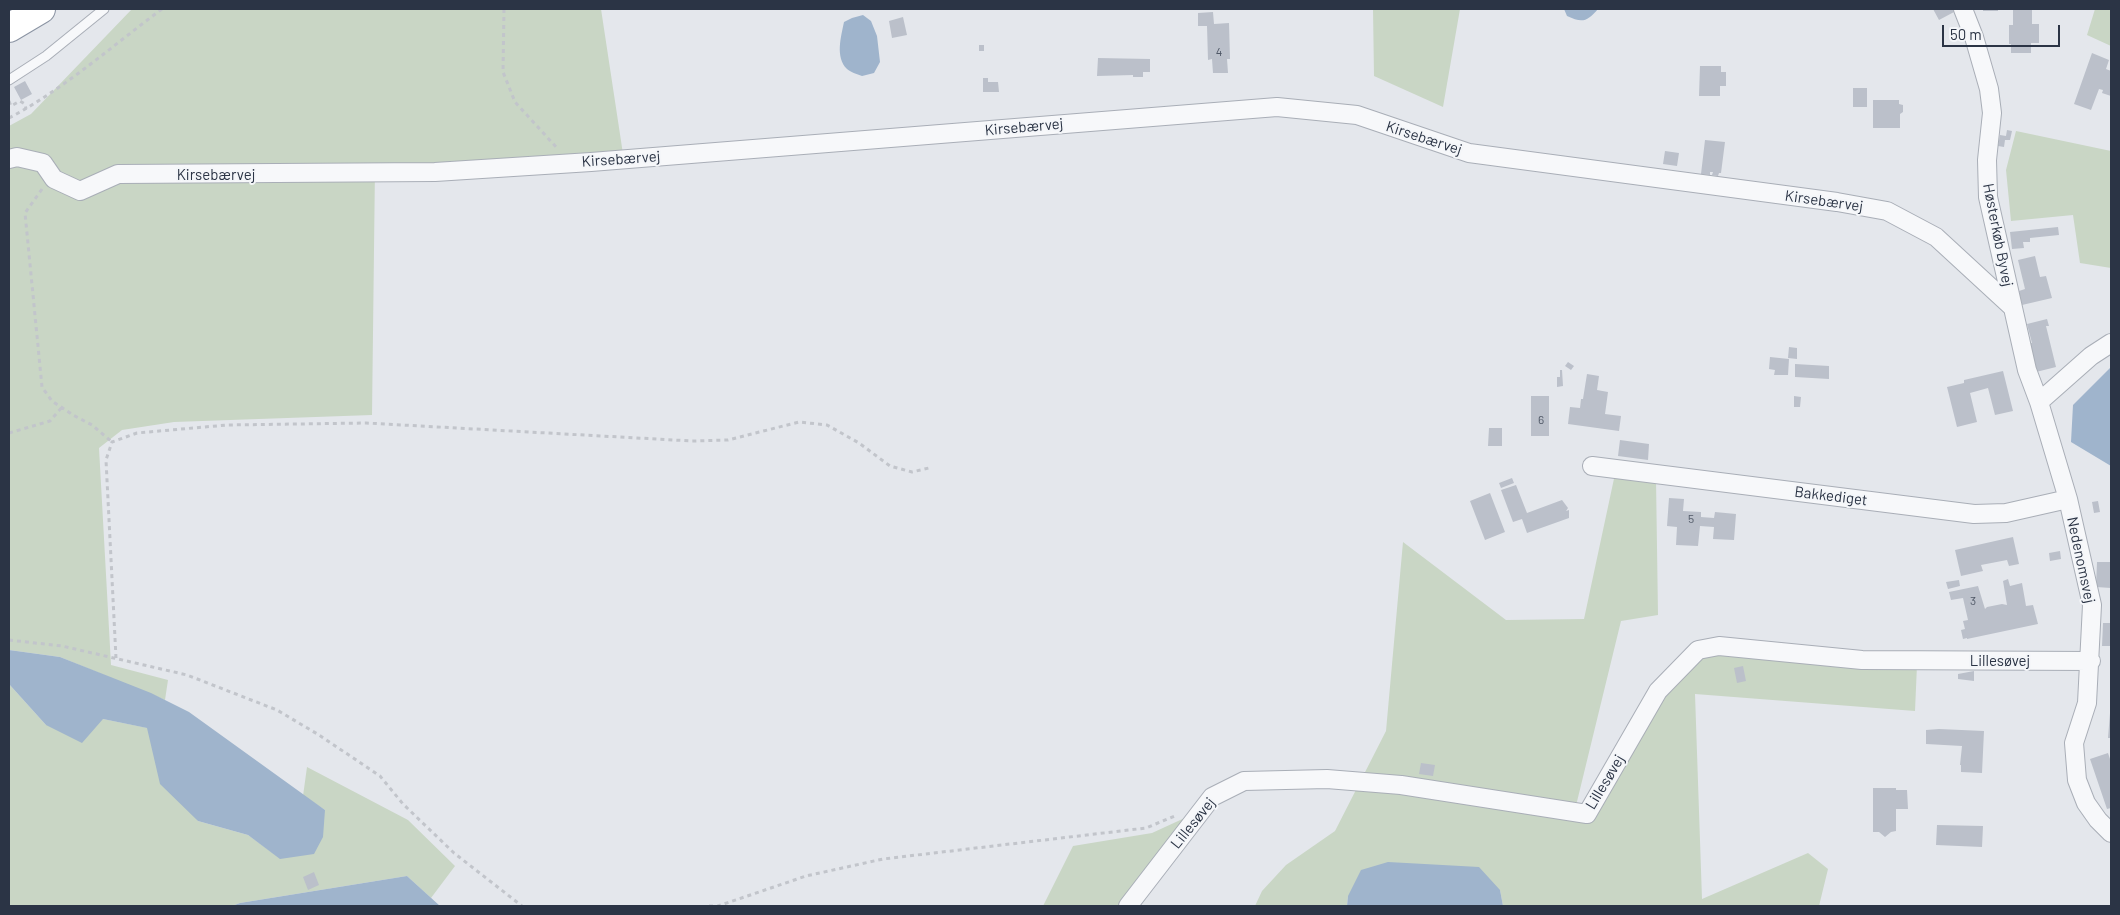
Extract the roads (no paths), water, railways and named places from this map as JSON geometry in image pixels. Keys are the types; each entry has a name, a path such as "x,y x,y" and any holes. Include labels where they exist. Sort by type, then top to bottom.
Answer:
{"highway":[{"path":"9,28 41,9"}],"street":[{"name":"Høsterkøb Byvej","path":"1963,9 1974,37 1989,89 1992,112 1986,177 1988,197 2027,370 2039,402"},
{"name":"Kirsebærvej","path":"9,159 17,156 43,163 54,179 80,191 118,174 436,172 1277,107 1357,115 1469,153 1837,202 1887,211 1936,237 2012,307"},
{"path":"2039,402 2091,356 2111,343"},
{"name":"Nedenomsvej","path":"2039,402 2068,499 2092,605 2091,661 2087,703 2074,743 2077,780 2086,803 2098,820 2111,833"},
{"name":"Bakkediget","path":"1592,466 1974,514 2006,513 2068,499"},
{"name":"Lillesøvej","path":"1128,906 1212,796 1244,781 1326,779 1401,784 1587,814 1658,691 1698,650 1719,646 1862,660 2091,661"}],"lane":[{"path":"9,80 46,56 104,9"}],"water":[{"path":"1564,9 1598,9 1591,17 1577,20 1567,16"},
{"path":"863,15 871,21 877,36 880,62 874,73 862,76 848,70 843,64 840,47 844,22"},
{"path":"2111,367 2111,466 2071,442 2073,405"},
{"path":"9,650 60,657 151,693 189,712 325,810 323,837 314,854 280,859 248,835 198,821 160,784 147,728 103,719 82,743 46,725 9,684"},
{"path":"1388,862 1479,867 1500,890 1503,906 1347,906 1348,896 1361,870"},
{"path":"407,876 440,906 232,906 240,903"}]}
